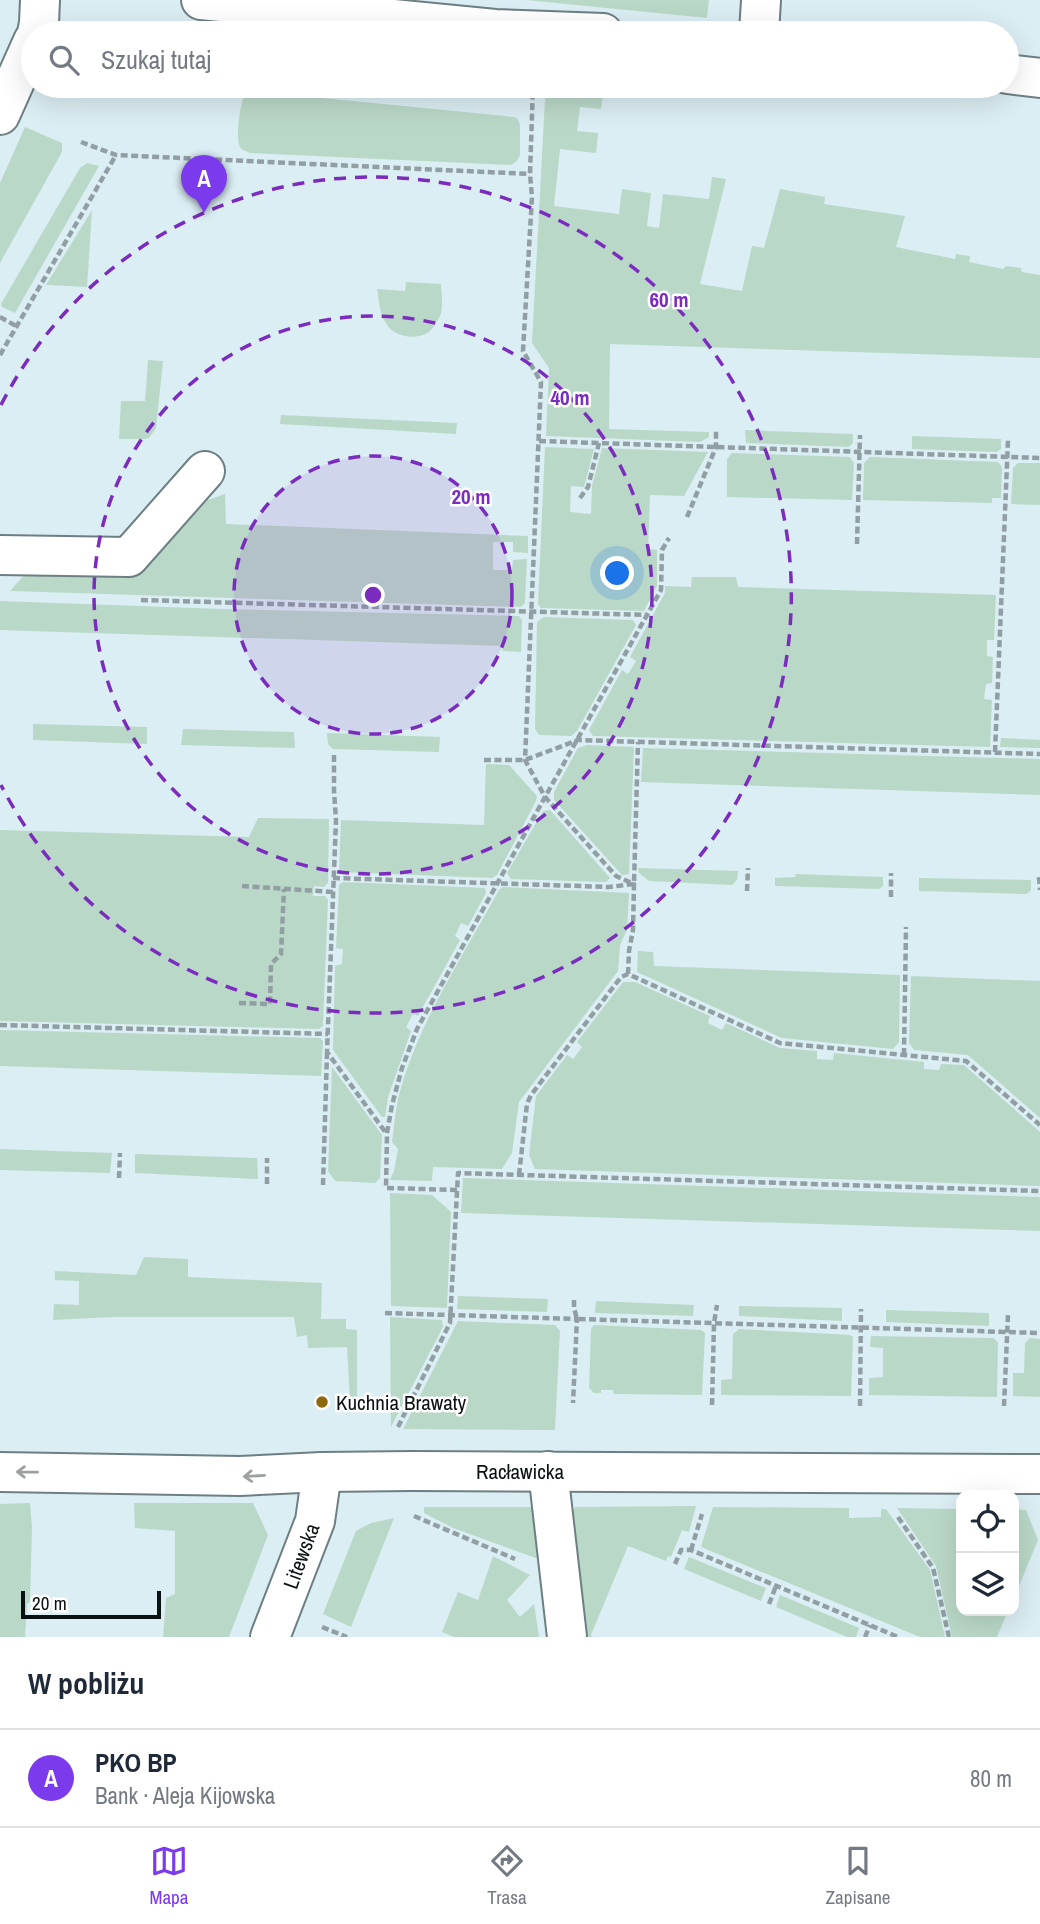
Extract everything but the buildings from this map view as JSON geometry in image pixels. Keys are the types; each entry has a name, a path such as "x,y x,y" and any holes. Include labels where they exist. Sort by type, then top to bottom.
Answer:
{"street":[{"path":"39,21 40,0"},
{"path":"201,0 414,21"},
{"path":"760,21 761,0"},
{"path":"0,115 21,68"},
{"path":"1019,75 1040,78"},
{"path":"0,555 129,557 205,471"},
{"path":"548,1471 566,1637"},
{"name":"Racławicka","path":"0,1472 240,1476 322,1472 548,1471 1040,1474"},
{"name":"Litewska","path":"271,1637 315,1521 322,1472"}],"path":[{"path":"533,98 530,174 532,197 523,351 541,382 525,760 545,797 616,876 634,884"},
{"path":"81,142 116,155 530,174"},
{"path":"0,355 116,155"},
{"path":"0,317 16,326"},
{"path":"687,517 716,447 716,430"},
{"path":"857,544 860,435"},
{"path":"995,752 1008,440"},
{"path":"539,441 1040,458"},
{"path":"580,498 588,487 599,443"},
{"path":"457,1190 386,1188 387,1133 396,1088 417,1029 661,590 662,550 669,538"},
{"path":"140,600 648,615"},
{"path":"484,760 525,760 578,740 1040,754"},
{"path":"628,974 633,930 638,742"},
{"path":"323,1185 336,820 334,755"},
{"path":"747,891 748,868"},
{"path":"891,873 891,897"},
{"path":"1039,877 1040,890"},
{"path":"333,878 609,887 634,884"},
{"path":"242,886 333,892"},
{"path":"239,1003 270,1003 271,964 281,954 284,888"},
{"path":"904,1055 906,927"},
{"path":"519,1175 527,1104 531,1095 621,976 628,974 780,1043 966,1060 1040,1125"},
{"path":"0,1025 328,1034"},
{"path":"327,1052 387,1133"},
{"path":"119,1178 120,1153"},
{"path":"267,1158 267,1184"},
{"path":"398,1439 398,1428 452,1315 458,1172 1040,1191"},
{"path":"573,1404 577,1319 573,1308 574,1300"},
{"path":"712,1405 717,1305"},
{"path":"860,1406 861,1309"},
{"path":"385,1312 1040,1334"},
{"path":"1004,1406 1008,1314"},
{"path":"691,1550 704,1507"},
{"path":"895,1513 933,1568 948,1637"},
{"path":"433,1526 516,1560"},
{"path":"675,1564 681,1550 691,1550 898,1637"},
{"path":"769,1604 776,1586"},
{"path":"311,1622 347,1637"},
{"path":"865,1637 870,1625"}],"green space":[{"path":"526,0 709,0 707,18"},
{"path":"244,98 323,98 514,117 520,125 520,155 511,165 250,153 240,147 240,111"},
{"path":"603,98 601,109 580,107 577,131 598,133 596,153 560,149 554,206 619,214 622,189 651,193 647,226 659,228 663,194 709,199 712,177 726,179 700,284 742,291 752,246 764,248 780,189 825,197 824,204 905,216 896,247 955,259 956,254 970,256 969,262 1003,269 1006,266 1021,268 1022,272 1040,275 1040,358 610,344 609,429 709,432 709,437 700,442 546,436 549,368 532,343 545,99"},
{"path":"25,127 62,143 62,152 0,263 0,183"},
{"path":"87,163 99,166 15,313 2,307 1,304 80,168"},
{"path":"92,210 87,287 46,285"},
{"path":"406,282 441,284 440,316 431,330 421,336 396,333 387,325 381,313 377,289 405,291"},
{"path":"148,360 163,361 156,428 149,438 119,439 121,401 145,401"},
{"path":"281,415 457,423 456,434 280,424"},
{"path":"745,430 853,434 853,443 849,447 746,443"},
{"path":"912,436 1001,439 1001,449 997,452 912,449"},
{"path":"545,447 594,449 584,487 571,486 570,512 591,514 592,486 602,448 708,452 684,496 650,495 648,549 657,550 657,586 644,611 541,608 538,604"},
{"path":"732,453 850,457 854,463 852,500 727,497 727,459"},
{"path":"870,457 998,462 1002,467 1001,498 992,498 992,503 863,500 864,463"},
{"path":"1018,463 1040,463 1040,505 1011,504 1013,468"},
{"path":"225,494 226,524 528,536 528,553 513,552 513,542 493,542 493,570 512,570 513,560 527,559 525,603 521,607 10,591 26,573 134,578 197,508 205,501"},
{"path":"692,577 736,577 738,587 996,595 994,640 987,640 987,656 993,657 992,683 986,684 984,699 992,700 990,747 593,736 589,730 622,670 628,674 636,661 630,657 665,593 665,586 691,587"},
{"path":"0,601 519,616 522,620 521,652 503,651 501,646 0,630"},
{"path":"544,617 633,620 636,625 577,731 571,736 539,735 535,729 537,622"},
{"path":"33,724 147,727 147,744 33,740"},
{"path":"183,729 294,732 295,748 181,745"},
{"path":"327,733 440,737 439,752 333,749 328,744"},
{"path":"1001,738 1040,740 1040,748 1000,747"},
{"path":"587,745 634,747 629,874 622,875 554,800 554,792 578,748"},
{"path":"643,748 1040,759 1040,795 641,782"},
{"path":"486,764 509,765 537,796 497,875 492,878 339,872 341,820 484,825"},
{"path":"550,810 610,878 606,882 511,879 507,873 543,811"},
{"path":"258,818 329,819 328,883 324,887 314,886 313,896 325,896 328,900 323,1026 319,1029 0,1021 0,830 249,837"},
{"path":"638,868 738,871 737,880 732,885 649,881 639,873"},
{"path":"796,874 883,877 883,886 879,889 775,886 775,878 795,877"},
{"path":"919,878 1031,880 1031,890 1027,894 919,891"},
{"path":"343,882 485,888 486,893 468,926 461,923 455,936 460,940 418,1016 413,1014 406,1027 411,1031 388,1097 385,1117 382,1117 333,1050 335,966 342,964 343,949 336,948 339,885"},
{"path":"503,887 629,893 627,930 620,945 618,971 519,1102 512,1153 502,1169 433,1167 432,1181 390,1180 398,1149 392,1142 397,1104 416,1045 456,966"},
{"path":"638,951 653,952 654,966 900,975 899,1042 893,1049 782,1038 637,972"},
{"path":"911,976 1040,981 1040,1118 968,1055 914,1050 909,1043"},
{"path":"623,982 635,982 710,1016 708,1023 722,1030 726,1023 780,1048 817,1051 817,1059 833,1060 834,1053 924,1062 924,1069 939,1070 941,1064 964,1065 1040,1132 1040,1186 535,1169 529,1155 536,1096 567,1055 573,1059 582,1047 577,1042"},
{"path":"0,1030 320,1038 323,1041 321,1076 0,1066"},
{"path":"332,1067 382,1135 380,1178 375,1183 335,1181 328,1171"},
{"path":"0,1149 112,1153 110,1173 0,1170"},
{"path":"135,1154 257,1158 258,1179 135,1173"},
{"path":"463,1178 1040,1197 1040,1231 461,1213"},
{"path":"390,1193 432,1195 451,1212 447,1308 391,1306"},
{"path":"144,1257 188,1259 188,1277 322,1283 321,1319 346,1319 346,1329 357,1330 357,1400 350,1401 347,1347 308,1348 307,1335 297,1337 294,1317 113,1317 53,1320 54,1304 79,1305 79,1281 55,1280 55,1271 136,1275"},
{"path":"458,1296 548,1299 547,1312 457,1309"},
{"path":"596,1301 694,1305 693,1316 595,1313"},
{"path":"739,1306 842,1308 842,1321 739,1316"},
{"path":"886,1310 989,1313 989,1326 886,1322"},
{"path":"390,1317 442,1320 443,1327 391,1427"},
{"path":"458,1321 555,1325 560,1331 555,1430 403,1429"},
{"path":"594,1325 701,1330 705,1333 702,1395 614,1394 613,1390 593,1393 589,1389 591,1329"},
{"path":"739,1329 850,1335 853,1337 851,1396 721,1395 721,1380 732,1379 733,1334"},
{"path":"871,1336 993,1338 998,1342 997,1397 869,1395 869,1378 883,1377 883,1348 870,1347"},
{"path":"1030,1338 1040,1339 1040,1397 1013,1396 1013,1373 1024,1373 1025,1343"},
{"path":"30,1503 30,1602 27,1604 25,1637 0,1637 0,1504"},
{"path":"134,1503 253,1503 268,1535 229,1637 163,1637 166,1598 175,1594 175,1531 135,1528"},
{"path":"696,1506 689,1532 682,1530 671,1557 668,1556 666,1561 628,1546 591,1635 593,1637 587,1637 571,1515 575,1507"},
{"path":"424,1507 537,1507 544,1561 453,1528 424,1513"},
{"path":"713,1507 849,1508 849,1518 881,1517 881,1509 886,1509 930,1570 945,1637 920,1637 701,1547"},
{"path":"897,1508 956,1509 956,1616 1006,1616 997,1637 952,1637 936,1566"},
{"path":"1019,1509 1026,1510 1038,1540 1019,1586"},
{"path":"394,1518 351,1627 323,1614 356,1531 371,1523"},
{"path":"493,1556 530,1575 507,1600 520,1617 534,1604 539,1637 454,1637 442,1632 458,1592 478,1600"},
{"path":"689,1557 766,1588 761,1601 684,1569"},
{"path":"780,1595 859,1628 856,1637 847,1637 776,1607"}],"place":[{"name":"PKO BP","path":"204,213"},
{"name":"Kuchnia Brawaty","path":"322,1402"}]}
